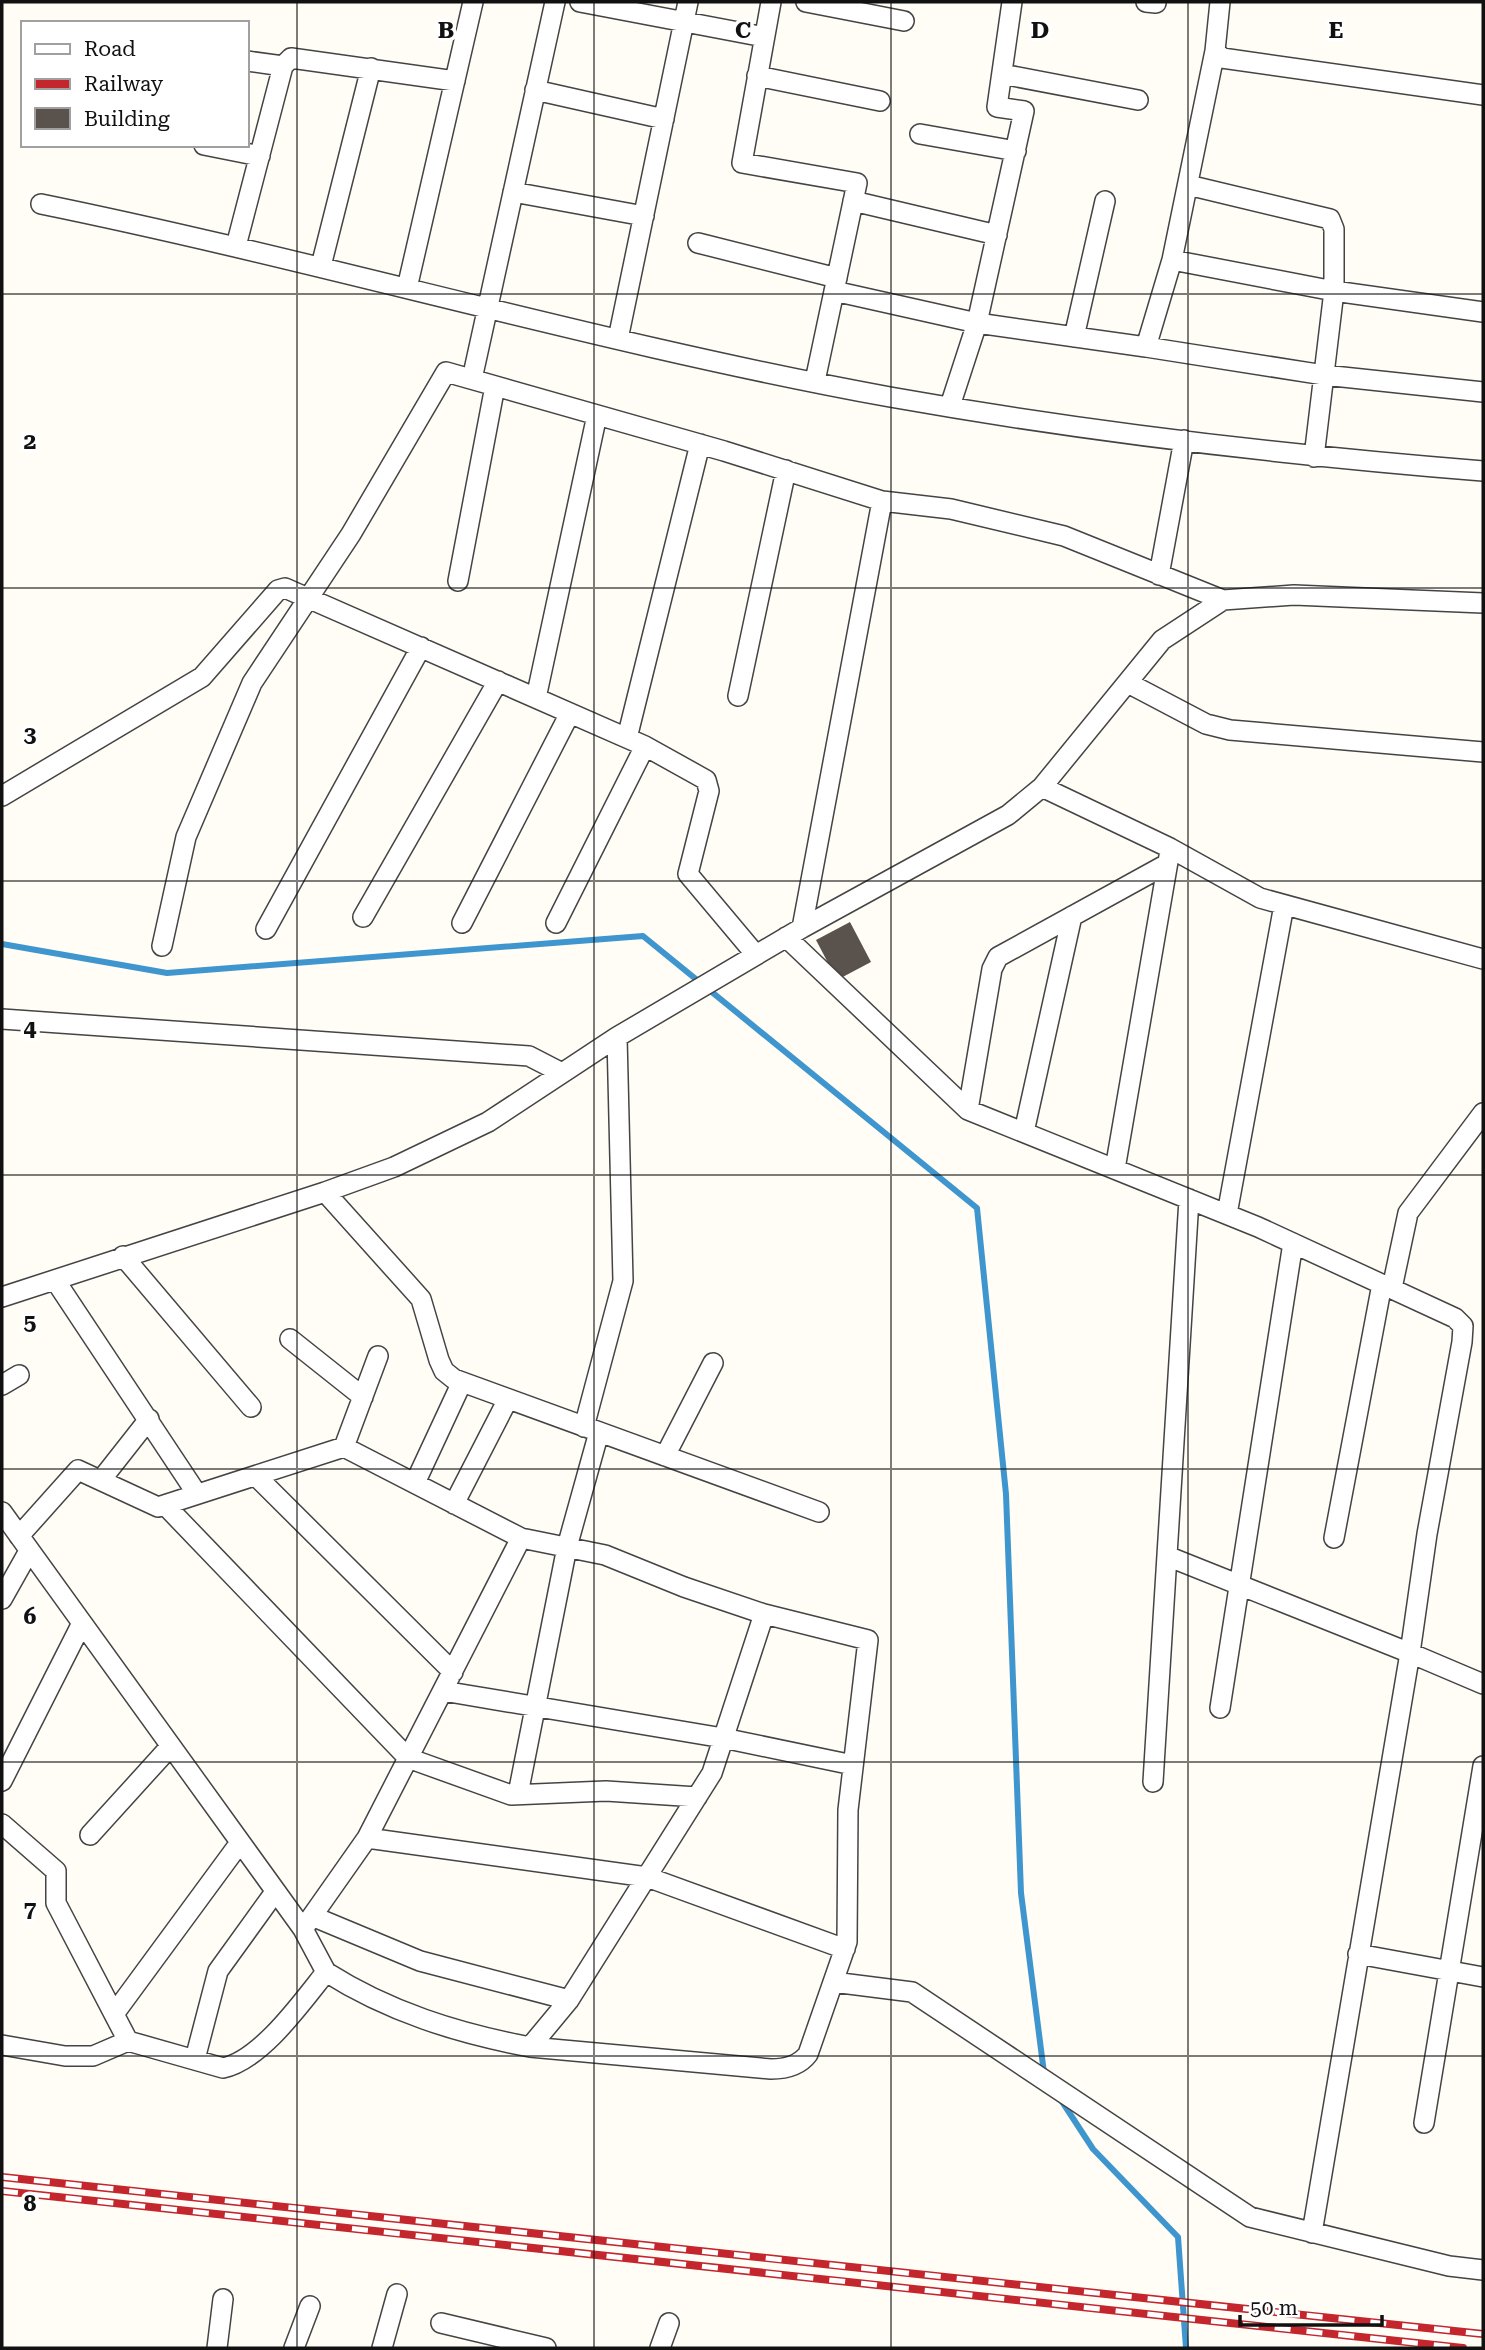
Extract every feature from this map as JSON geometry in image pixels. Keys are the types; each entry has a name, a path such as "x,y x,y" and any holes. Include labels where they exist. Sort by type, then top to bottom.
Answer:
{"street":[{"path":"407,288 473,2"},
{"path":"472,379 490,309 555,2"},
{"path":"580,2 764,37"},
{"path":"618,339 688,2"},
{"path":"771,2 743,163 857,183 815,381"},
{"path":"806,2 904,21"},
{"path":"950,406 977,323 1024,111 997,107 1012,2"},
{"path":"1146,347 1172,260 1214,51 1220,2"},
{"path":"1214,51 1233,61 1483,95"},
{"path":"236,246 283,66 291,58 455,81"},
{"path":"248,61 283,66"},
{"path":"321,266 371,68"},
{"path":"1002,74 1138,100"},
{"path":"757,76 880,101"},
{"path":"535,90 664,119"},
{"path":"920,134 1016,151"},
{"path":"214,147 260,156"},
{"path":"1188,185 1330,219 1334,229 1334,291 1314,457"},
{"path":"513,192 644,216"},
{"path":"853,201 997,235"},
{"path":"1074,337 1105,201"},
{"path":"40,204 236,246 618,339 815,381 950,406 1165,440 1184,440 1314,457 1483,471"},
{"path":"698,243 977,323 1324,376 1483,393"},
{"path":"1172,260 1334,291 1483,312"},
{"path":"162,946 186,837 252,683 351,534 446,372 700,444 882,501 951,509 1065,536 1223,600 1294,595 1483,603"},
{"path":"458,581 495,386"},
{"path":"536,698 597,415"},
{"path":"1159,575 1184,440"},
{"path":"556,923 636,742 700,444"},
{"path":"738,696 786,470"},
{"path":"794,933 882,501"},
{"path":"2,796 202,677 278,590 285,588 636,742 709,783 688,874 756,956"},
{"path":"2,1297 325,1192 442,1146 488,1122 617,1037 794,933 1008,815 1042,787 1162,640 1223,600"},
{"path":"266,929 421,647"},
{"path":"363,917 498,681"},
{"path":"1128,682 1206,724 1230,730 1483,752"},
{"path":"462,923 570,713"},
{"path":"1042,787 1169,856 1260,898 1483,959"},
{"path":"968,1110 994,962 998,957 1072,916 1169,856"},
{"path":"1115,1169 1169,856"},
{"path":"1227,1214 1284,905"},
{"path":"1024,1132 1072,916"},
{"path":"794,933 968,1110 1227,1214 1455,1318 1463,1326 1312,2234"},
{"path":"2,1019 529,1056 562,1073"},
{"path":"518,1794 623,1281 617,1037"},
{"path":"1334,1538 1387,1286 1408,1213 1483,1113"},
{"path":"325,1192 421,1299 444,1371 462,1382 819,1512"},
{"path":"1153,1782 1189,1199"},
{"path":"1220,1708 1293,1243"},
{"path":"122,1256 251,1407"},
{"path":"55,1280 197,1494"},
{"path":"290,1339 363,1397"},
{"path":"344,1447 377,1356"},
{"path":"665,1456 713,1363"},
{"path":"415,1483 462,1382"},
{"path":"454,1504 508,1399"},
{"path":"101,1480 149,1419"},
{"path":"2,1512 24,1543 169,1748 239,1844 275,1892 307,1923 326,1972 352,1989 439,2026 530,2047 783,2069 802,2062 808,2054 845,1949 848,1810 867,1640 764,1614 605,1555 521,1538 344,1447 158,1507 78,1470 24,1543 2,1599"},
{"path":"256,1475 453,1672"},
{"path":"165,1504 408,1758 518,1794 606,1791 697,1797"},
{"path":"307,1923 367,1838 521,1538"},
{"path":"1167,1556 1483,1684"},
{"path":"530,2047 569,2000 712,1773 764,1614"},
{"path":"2,1780 82,1625"},
{"path":"443,1691 723,1738 853,1765"},
{"path":"90,1835 169,1748"},
{"path":"1424,2123 1483,1766"},
{"path":"2,1824 56,1871 55,1903 128,2041"},
{"path":"367,1838 647,1877 845,1949"},
{"path":"114,2014 239,1844"},
{"path":"195,2059 218,1971 275,1892"},
{"path":"307,1923 420,1961 569,2000"},
{"path":"1357,1954 1483,1977"},
{"path":"2,2045 65,2056 93,2056 128,2041 223,2068 238,2065 277,2029 326,1972"},
{"path":"833,1982 912,1992 1237,2210 1267,2223 1312,2234 1449,2266 1483,2270"},
{"path":"382,2348 397,2294"},
{"path":"217,2348 223,2299"},
{"path":"294,2348 310,2306"},
{"path":"441,2323 546,2348"},
{"path":"660,2348 669,2323"}],"building":[{"path":"850,922 871,962 837,980 816,940"}],"waterway":[{"path":"2,944 167,973 643,936 977,1208 1006,1494 1021,1893 1044,2073"},
{"path":"1061,2100 1093,2149 1178,2237 1186,2348"}],"railway":[{"path":"2,2177 1483,2334"},
{"path":"2,2191 1463,2348"}]}
